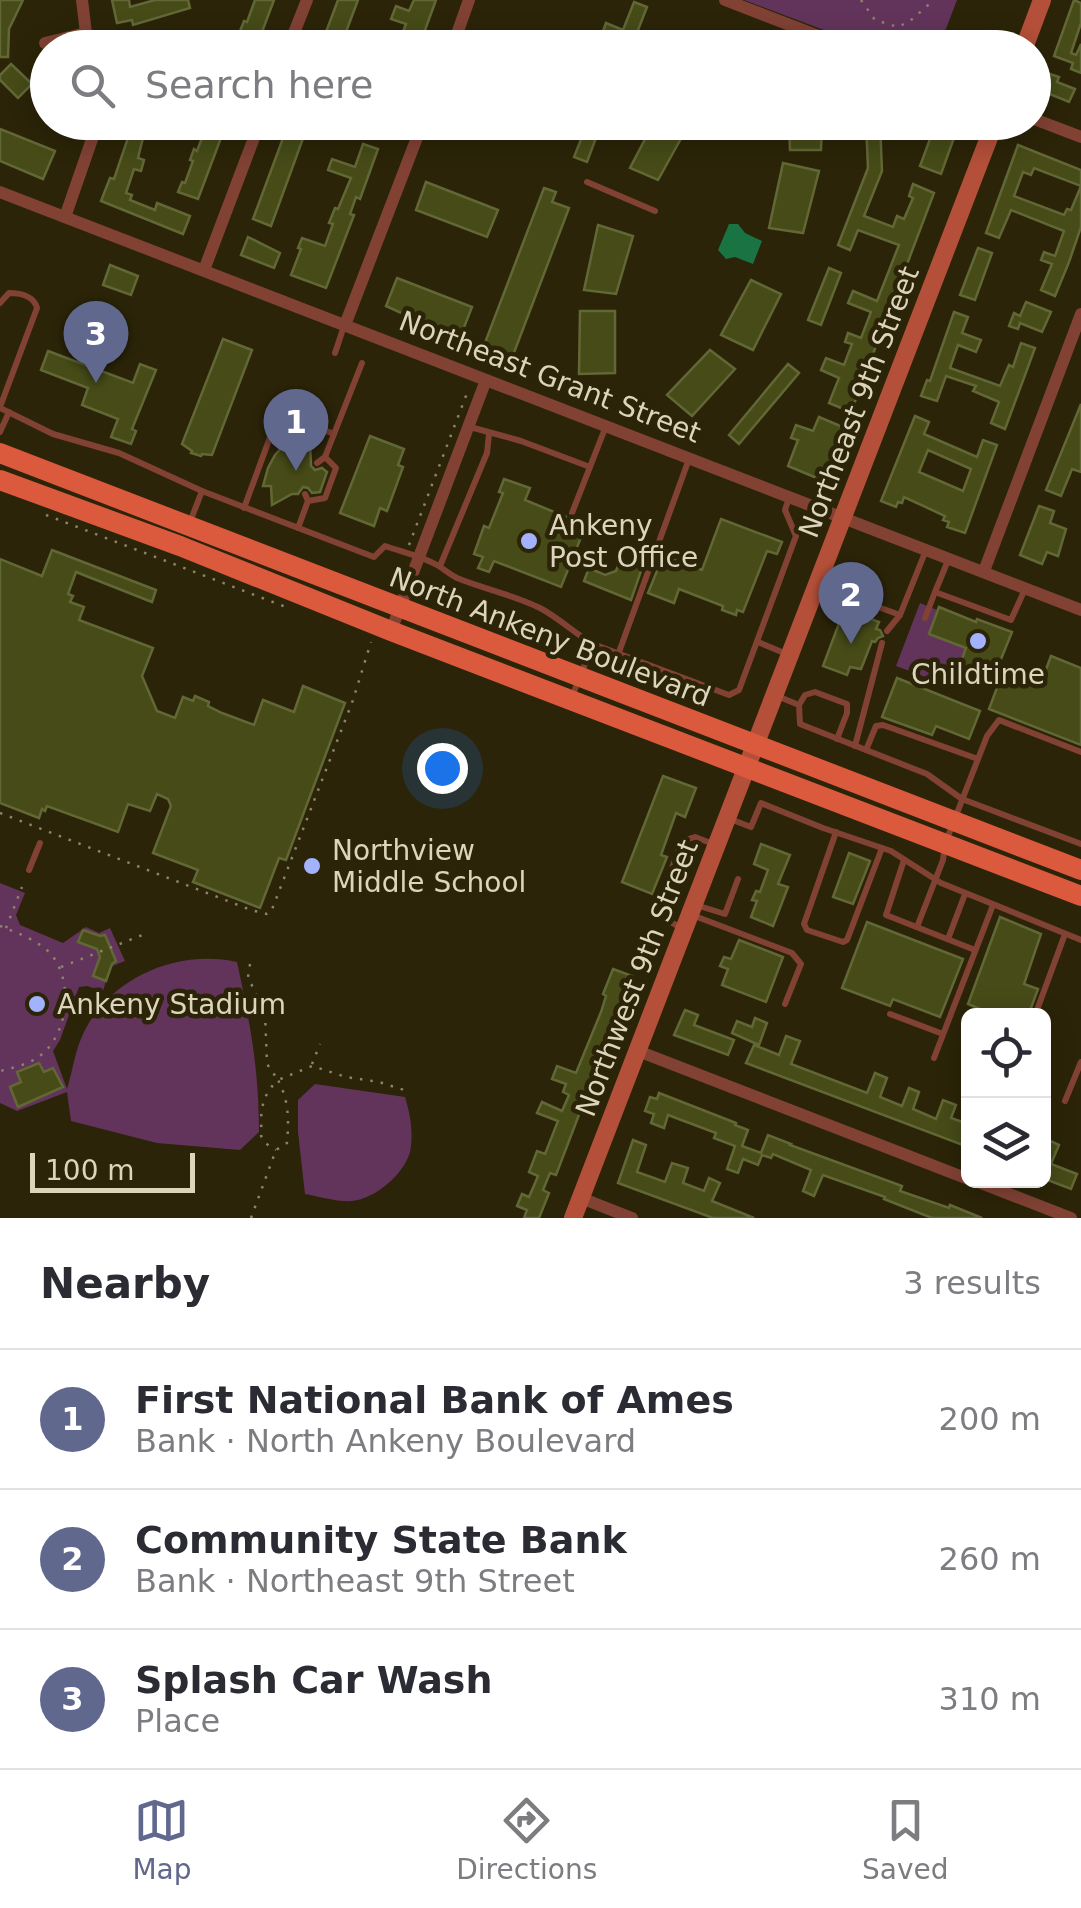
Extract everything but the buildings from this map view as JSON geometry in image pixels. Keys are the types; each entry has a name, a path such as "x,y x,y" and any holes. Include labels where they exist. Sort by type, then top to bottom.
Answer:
{"main road":[{"name":"North Ankeny Boulevard","path":"0,453 580,678 945,844 1081,896"},
{"name":"North Ankeny Boulevard","path":"0,480 180,546 382,636 570,700 954,821 1081,870"}],"street":[{"path":"82,0 86,30"},
{"path":"295,30 307,0"},
{"path":"459,30 470,0"},
{"path":"725,0 803,30"},
{"path":"1031,30 1042,0"},
{"path":"1051,125 1081,137"},
{"path":"64,217 92,140"},
{"path":"204,270 253,140"},
{"path":"344,325 416,140"},
{"name":"Northeast 9th Street","path":"751,757 988,140"},
{"name":"Northeast Grant Street","path":"0,192 1081,610"},
{"path":"984,571 1081,314"},
{"path":"382,636 400,609 412,555 486,380"},
{"name":"Northwest 9th Street","path":"573,1218 751,757"},
{"path":"638,1051 961,1176"},
{"path":"992,1188 1070,1218"},
{"path":"580,1198 632,1218"}],"lane":[{"path":"586,182 655,212"},
{"path":"0,303 9,293 16,293 33,300 37,308 0,408 53,434 119,452 202,491 374,556 385,546 412,555 460,579 535,606 592,644 729,694 740,690 796,536 785,510 790,496"},
{"path":"335,353 344,325"},
{"path":"316,463 325,457 362,363"},
{"path":"0,432 9,412"},
{"path":"244,508 279,418 291,417 334,434"},
{"path":"468,426 590,467"},
{"path":"572,513 606,426"},
{"path":"440,566 487,453 489,434"},
{"path":"298,528 306,498 325,498 336,468 325,457"},
{"path":"619,652 689,458"},
{"path":"180,546 202,491"},
{"path":"887,631 900,615 926,549"},
{"path":"925,618 948,558"},
{"path":"818,584 900,615"},
{"path":"935,592 1011,620 1025,588"},
{"path":"758,642 790,655"},
{"path":"855,746 882,643"},
{"path":"570,700 592,644"},
{"path":"837,738 848,713 847,704 815,692 805,695 799,705 800,724 926,774 962,799 1081,844"},
{"path":"775,696 799,705"},
{"path":"916,927 987,736 999,720 1081,752"},
{"path":"866,750 876,726 883,724 978,760"},
{"path":"728,818 752,827 760,802 882,848 965,894 1081,940"},
{"path":"836,832 804,924 806,930 846,940 882,848"},
{"path":"717,845 695,837 682,842 654,914 725,914 738,879"},
{"path":"30,870 40,843"},
{"path":"904,860 886,914 975,950"},
{"path":"948,939 965,894"},
{"path":"934,1058 993,905"},
{"path":"690,916 792,953 801,964 785,1004"},
{"path":"1038,1008 1066,934"},
{"path":"890,1014 944,1034"},
{"path":"1065,1101 1081,1062"}],"path":[{"path":"861,0 875,20 898,27 934,0"},
{"path":"392,588 412,555 469,388"},
{"path":"0,813 267,914 274,906 382,636"},
{"path":"6,928 22,887"},
{"path":"0,926 47,950 59,968 65,1006 58,1034 50,1047 37,1058 0,1071"},
{"path":"59,968 146,934"},
{"path":"250,964 248,977 265,1013 267,1064 284,1092 288,1127 287,1144 276,1150 251,1218"},
{"path":"312,1066 320,1044"},
{"path":"276,1150 261,1136 261,1112 270,1088 278,1080 312,1066 346,1078 404,1090"}],"shaded area":[{"path":"744,0 957,0 946,30 824,30"},
{"path":"729,224 738,224 745,233 762,241 753,264 735,257 726,259 718,250"},
{"path":"920,603 937,610 929,634 966,648 950,686 896,666"},
{"path":"0,883 25,893 16,915 20,925 63,943 86,927 99,933 110,928 125,961 110,967 103,991 79,987 53,1051 67,1089 85,1030 97,1011 130,981 171,964 193,960 237,962 253,1046 259,1132 240,1150 157,1143 71,1121 67,1092 17,1111 0,1103"},
{"path":"315,1084 405,1097 411,1124 410,1152 395,1177 370,1196 346,1201 305,1194 298,1100"}],"place":[{"name":"Splash Car Wash","path":"96,383"},
{"name":"First National Bank of Ames","path":"296,471"},
{"name":"Ankeny Post Office","path":"529,541"},
{"name":"Childtime","path":"978,641"},
{"name":"Community State Bank","path":"851,644"},
{"name":"Northview Middle School","path":"312,866"},
{"name":"Ankeny Stadium","path":"37,1004"}]}
